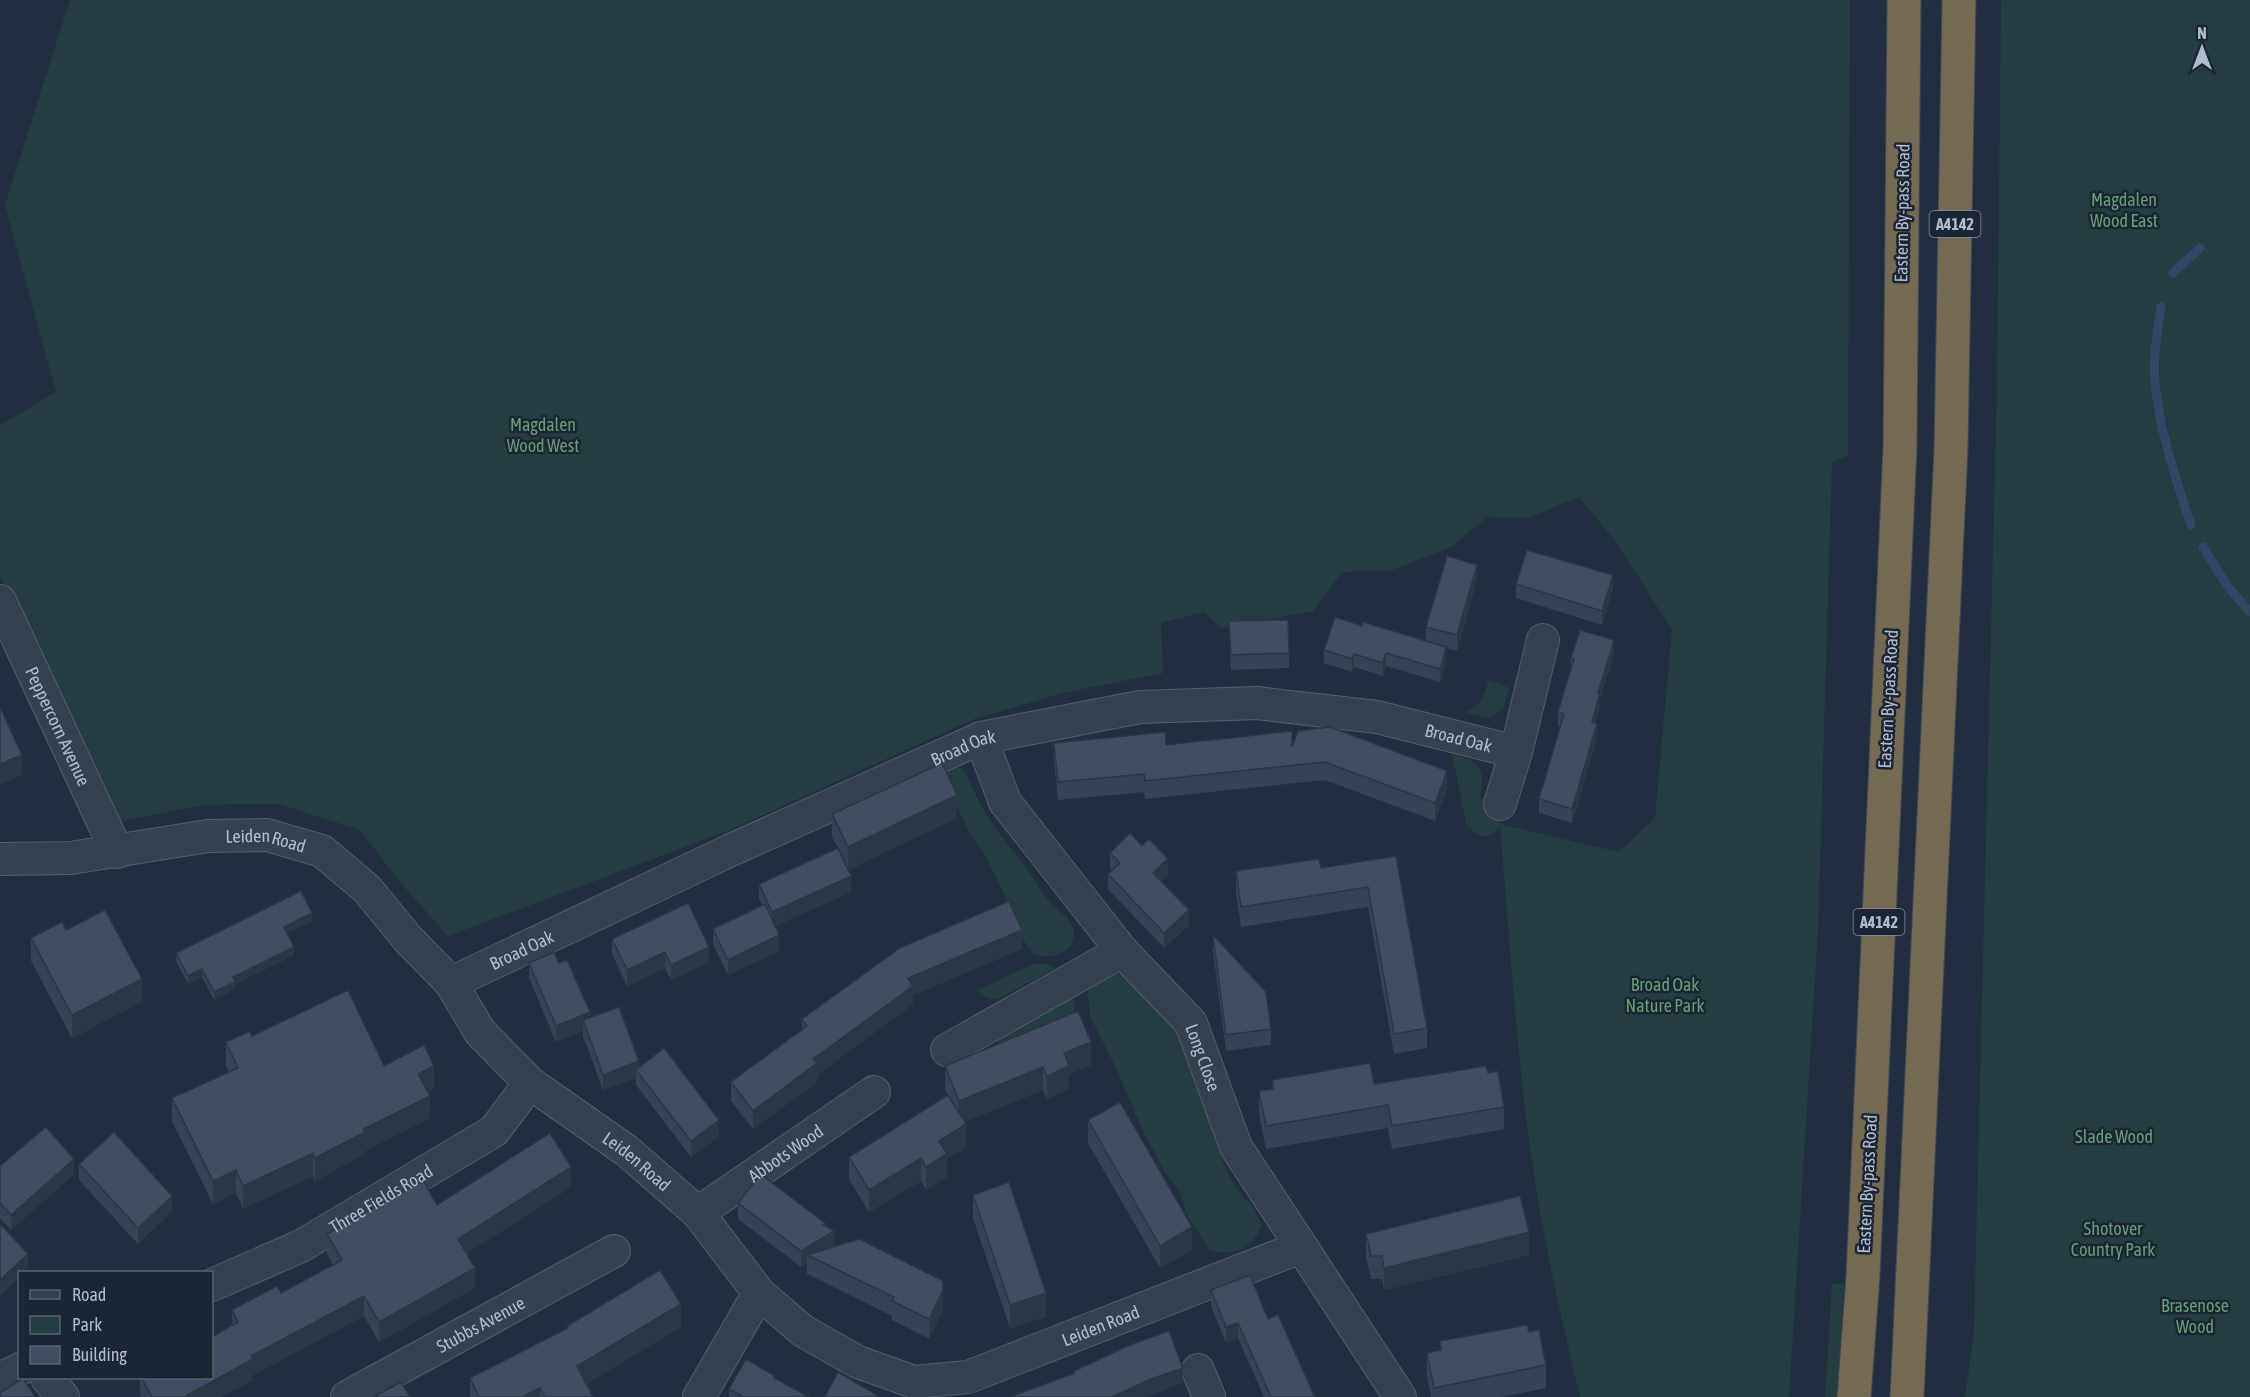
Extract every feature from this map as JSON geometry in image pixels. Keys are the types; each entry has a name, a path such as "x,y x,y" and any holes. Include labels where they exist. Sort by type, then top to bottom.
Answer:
{"highway":[{"name":"Eastern By-pass Road","path":"1854,1397 1863,1276 1900,447 1904,0"},
{"name":"A4142","path":"1907,1397 1951,448 1959,0"}],"street":[{"name":"Peppercorn Avenue","path":"0,601 117,852"},
{"name":"Broad Oak","path":"1500,804 1516,752 1543,640"},
{"name":"Broad Oak","path":"451,983 731,850 981,738 1140,707 1257,703 1377,717 1516,752"},
{"name":"Long Close","path":"981,738 1005,802 1122,951 1191,1023 1236,1147 1400,1397"},
{"name":"Leiden Road","path":"0,859 71,858 208,836 267,834 322,851 366,888 408,939 451,983 480,1032 530,1083 627,1151 698,1214 759,1293 803,1331 858,1362 914,1382 968,1377 1301,1247"},
{"path":"947,1050 1122,951"},
{"name":"Three Fields Road","path":"213,1285 301,1246 494,1131 530,1083"},
{"name":"Abbots Wood","path":"698,1214 874,1092"},
{"name":"Stubbs Avenue","path":"347,1397 614,1251"},
{"path":"699,1397 759,1293"},
{"path":"0,1379 18,1370"},
{"path":"49,1379 63,1397"}],"green space":[{"name":"Magdalen Wood West","path":"70,0 1850,0 1848,456 1832,462 1818,930 1789,1397 1580,1397 1569,1350 1548,1254 1532,1159 1516,1017 1500,827 1491,835 1482,837 1466,823 1452,754 1469,760 1479,768 1482,779 1480,798 1496,801 1500,824 1619,852 1655,818 1672,630 1617,543 1579,497 1527,518 1487,517 1451,547 1392,570 1342,572 1313,611 1221,628 1204,612 1161,623 1163,673 1067,692 974,719 730,830 448,936 399,881 360,830 279,804 204,805 111,823 0,577 0,425 56,392 5,205"},
{"name":"Slade Wood","path":"2001,0 2250,0 2250,1397 1965,1397 1974,1330 1997,387"},
{"path":"1489,680 1509,688 1503,709 1488,718 1464,712 1478,704"},
{"path":"955,767 963,769 983,809 1045,897 1072,924 1074,936 1072,943 1064,952 1047,956 1034,955 1024,941 1012,910 986,857 969,832 942,774 946,769"},
{"path":"1034,964 1045,964 1056,968 998,999 989,999 977,990"},
{"path":"1112,974 1123,974 1171,1022 1183,1041 1212,1116 1213,1135 1221,1158 1230,1177 1242,1196 1254,1208 1262,1225 1253,1240 1242,1249 1227,1252 1209,1250 1187,1214 1179,1190 1166,1174 1142,1129 1117,1070 1090,1016 1088,993 1092,983"},
{"path":"1071,992 1076,1014 997,1047 998,1038"},
{"path":"1844,1283 1837,1397 1825,1397 1832,1284"}],"building":[{"path":"1527,550 1613,575 1602,611 1516,584"},
{"path":"1447,556 1477,565 1457,635 1426,627"},
{"path":"1335,617 1362,626 1363,622 1446,647 1440,669 1386,653 1383,663 1354,654 1352,659 1324,650"},
{"path":"1288,620 1289,653 1231,655 1229,621"},
{"path":"1580,630 1614,640 1592,722 1597,724 1572,809 1539,799 1564,714 1558,712"},
{"path":"0,707 22,755 0,764"},
{"path":"1330,727 1447,771 1435,803 1325,762 1145,781 1144,774 1058,782 1054,743 1165,732 1166,745 1292,731 1292,747 1298,731"},
{"path":"942,763 957,795 848,847 832,814"},
{"path":"1130,833 1142,846 1149,839 1168,859 1153,873 1189,910 1164,933 1108,874 1120,863 1110,853"},
{"path":"838,848 851,876 772,912 759,884"},
{"path":"1396,856 1427,1028 1394,1034 1368,887 1241,907 1236,871 1319,859 1321,868"},
{"path":"301,891 312,913 284,927 294,947 233,977 235,982 214,992 202,969 188,976 176,953"},
{"path":"1009,901 1022,930 908,978 913,986 813,1059 817,1063 753,1111 731,1082 807,1026 802,1019 900,948"},
{"path":"688,903 709,947 671,965 665,952 627,970 612,939"},
{"path":"765,904 779,935 728,960 713,929"},
{"path":"105,910 142,979 72,1015 31,938 62,922 66,930"},
{"path":"1213,935 1266,992 1271,1029 1226,1035"},
{"path":"554,952 559,963 567,960 590,1012 556,1026 529,963"},
{"path":"348,990 384,1066 424,1045 434,1066 418,1074 430,1096 363,1129 365,1132 315,1158 313,1153 243,1186 236,1170 213,1181 172,1098 238,1068 226,1042 250,1031 252,1036"},
{"path":"619,1007 639,1061 603,1075 583,1020"},
{"path":"1078,1011 1091,1042 1064,1053 1069,1066 1047,1076 1043,1067 959,1101 945,1066"},
{"path":"664,1048 719,1120 691,1141 636,1070"},
{"path":"1370,1063 1374,1084 1486,1066 1488,1073 1498,1071 1504,1107 1392,1126 1388,1105 1266,1126 1259,1091 1274,1089 1272,1080"},
{"path":"948,1095 966,1124 939,1141 947,1154 926,1167 921,1158 869,1190 849,1157"},
{"path":"1120,1102 1192,1227 1160,1246 1088,1120"},
{"path":"46,1127 74,1159 11,1215 0,1203 0,1166"},
{"path":"114,1132 172,1196 138,1228 79,1164"},
{"path":"550,1133 571,1167 458,1239 475,1268 379,1322 364,1296 251,1356 253,1359 184,1397 152,1397 142,1379 213,1379 213,1336 238,1322 232,1310 277,1286 281,1293 342,1260 327,1234 423,1180 437,1205"},
{"path":"762,1175 826,1224 823,1225 834,1231 801,1251 738,1203"},
{"path":"1009,1182 1046,1293 1010,1305 973,1195"},
{"path":"1520,1196 1529,1232 1384,1268 1382,1256 1371,1256 1366,1234"},
{"path":"0,1226 28,1254 0,1280"},
{"path":"859,1239 943,1281 943,1290 929,1319 892,1301 894,1297 807,1255"},
{"path":"660,1270 681,1304 577,1366 593,1397 545,1397 540,1388 522,1397 479,1397 470,1378 568,1328 567,1326"},
{"path":"1250,1275 1268,1319 1278,1315 1315,1397 1271,1397 1238,1323 1226,1327 1211,1290"},
{"path":"1527,1325 1529,1332 1539,1330 1546,1365 1434,1388 1427,1353 1441,1350 1440,1341"},
{"path":"1169,1331 1183,1368 1151,1379 1112,1397 1010,1397 1075,1373 1074,1371 1130,1345"},
{"path":"746,1359 775,1376 774,1378 809,1397 743,1397 729,1389"},
{"path":"838,1372 880,1397 825,1397"},
{"path":"24,1379 35,1397 0,1397 0,1393"},
{"path":"401,1382 410,1397 373,1397"}],"waterway":[{"path":"2173,273 2200,248"},
{"path":"2161,307 2155,362 2157,399 2169,454 2191,525"},
{"path":"2203,547 2228,587 2250,612"}],"park label":[{"name":"Magdalen Wood East","path":"2124,209"},
{"name":"Broad Oak Nature Park","path":"1665,994"},
{"name":"Shotover Country Park","path":"2113,1238"},
{"name":"Brasenose Wood","path":"2195,1315"}]}
